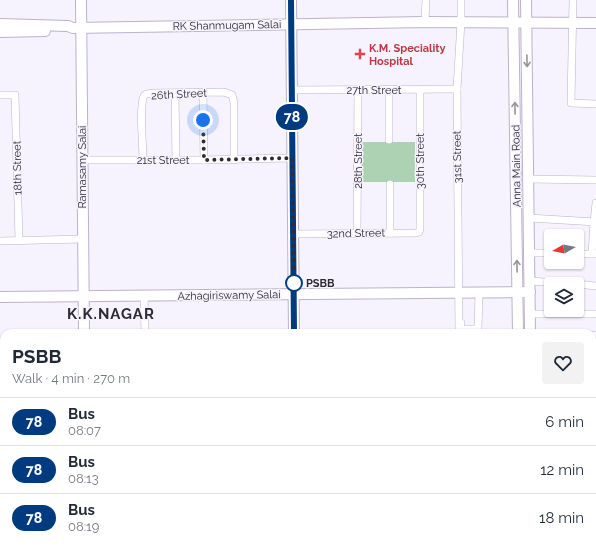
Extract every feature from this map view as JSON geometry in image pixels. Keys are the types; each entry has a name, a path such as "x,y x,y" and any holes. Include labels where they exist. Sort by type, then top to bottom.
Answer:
{"street":[{"name":"Ramasamy Salai","path":"81,0 77,28 82,160 84,329"},
{"path":"291,0 294,329"},
{"path":"425,22 426,0"},
{"name":"31st Street","path":"460,293 457,89 461,0"},
{"name":"Anna Main Road","path":"513,0 518,329"},
{"name":"Anna Main Road","path":"526,0 530,329"},
{"path":"573,0 571,103 596,104"},
{"name":"RK Shanmugam Salai","path":"0,24 68,26 77,28 425,22 596,23"},
{"path":"0,32 67,31 77,28"},
{"name":"27th Street","path":"292,90 457,89"},
{"name":"28th Street","path":"357,233 358,90"},
{"path":"389,90 389,140"},
{"name":"30th Street","path":"419,232 420,90"},
{"path":"203,92 204,160"},
{"name":"26th Street","path":"143,160 141,106 144,96 148,94 224,92 232,95 234,103 234,160"},
{"path":"175,93 176,160"},
{"name":"18th Street","path":"0,95 15,95 19,240"},
{"name":"21st Street","path":"82,160 234,160 292,158"},
{"path":"529,179 596,180"},
{"path":"390,184 390,233"},
{"path":"594,254 596,203"},
{"path":"529,218 595,222"},
{"name":"32nd Street","path":"293,234 419,232"},
{"path":"0,241 83,239"},
{"path":"530,253 544,253"},
{"path":"530,281 544,282"},
{"path":"584,285 596,286"},
{"name":"Azhagiriswamy Salai","path":"0,297 530,292"},
{"path":"460,293 460,326 463,329 477,329 479,328 479,293"},
{"path":"459,329 460,293"},
{"path":"144,296 145,329"},
{"path":"530,314 596,314"}],"green space":[{"path":"362,142 415,142 415,182 362,182"}],"bus line":[{"name":"78","path":"291,0 294,329"}],"place":[{"name":"K.M. Speciality Hospital","path":"360,54"},
{"name":"PSBB","path":"294,283"}],"district":[{"name":"K.K.NAGAR","path":"111,314"}],"route":[{"path":"203,120 204,160 292,158 294,283"}]}
